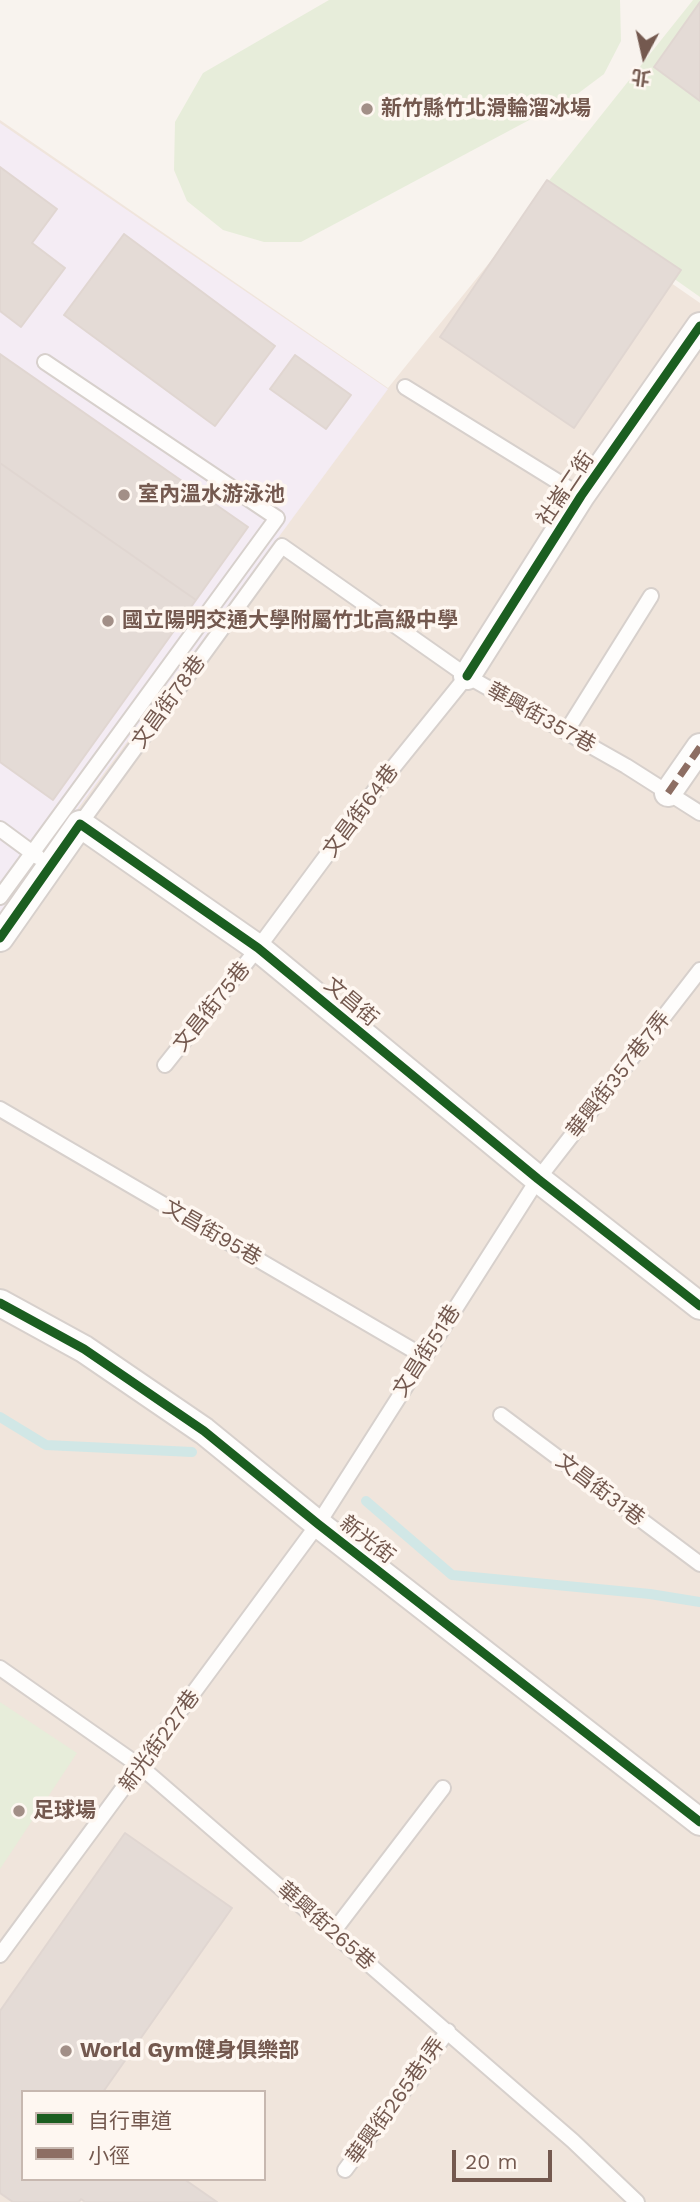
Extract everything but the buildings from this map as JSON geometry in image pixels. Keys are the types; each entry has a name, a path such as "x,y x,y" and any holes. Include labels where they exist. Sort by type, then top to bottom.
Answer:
{"street":[{"name":"社崙二街","path":"467,676 581,496 700,326"},
{"path":"668,793 700,747"},
{"path":"0,938 41,859 80,824"},
{"name":"文昌街","path":"80,824 258,948 538,1179 700,1306"},
{"name":"新光街","path":"0,1303 84,1349 204,1431 318,1524 700,1822"}],"lane":[{"path":"0,897 41,859 276,518 45,362"},
{"path":"405,387 581,496"},
{"name":"華興街357巷","path":"282,546 467,676 700,813"},
{"name":"文昌街78巷","path":"80,824 282,546"},
{"path":"566,732 651,596"},
{"name":"文昌街64巷","path":"258,948 375,790 467,676"},
{"path":"0,829 41,859"},
{"name":"文昌街75巷","path":"165,1065 258,948"},
{"name":"華興街357巷7弄","path":"538,1179 700,970"},
{"name":"文昌街95巷","path":"0,1109 424,1356"},
{"name":"文昌街51巷","path":"318,1524 538,1179"},
{"name":"文昌街31巷","path":"500,1415 700,1564"},
{"name":"新光街227巷","path":"0,1955 318,1524"},
{"name":"華興街265巷","path":"0,1668 141,1767 448,2031 573,2141 637,2202"},
{"path":"333,1932 443,1788"},
{"name":"華興街265巷1弄","path":"345,2170 448,2031"}],"shaded area":[{"path":"0,120 388,388 544,195 700,303 700,2202 0,2202"},
{"name":"國立陽明交通大學附屬竹北高級中學","path":"0,123 388,389 0,914"}],"green space":[{"name":"新竹縣竹北滑輪溜冰場","path":"329,0 620,0 621,41 604,74 576,95 301,242 264,242 223,230 187,201 174,170 175,122 203,73"},
{"path":"693,0 700,0 700,297 544,187"},
{"name":"足球場","path":"0,1702 77,1753 0,1869"}],"waterway":[{"path":"0,1417 46,1445 192,1452"},
{"path":"366,1501 452,1575 650,1594 700,1602"}],"marked path":[{"path":"668,793 700,747"}],"cycle path":[{"path":"467,676 581,496 700,326"},
{"path":"0,938 80,824 258,948 538,1179 700,1306"},
{"path":"0,1303 84,1349 204,1431 318,1524 700,1822"}],"place":[{"name":"新竹縣竹北滑輪溜冰場","path":"367,109"},
{"name":"室內溫水游泳池","path":"124,495"},
{"name":"國立陽明交通大學附屬竹北高級中學","path":"108,621"},
{"name":"足球場","path":"19,1811"},
{"name":"World Gym健身俱樂部","path":"66,2051"}]}
